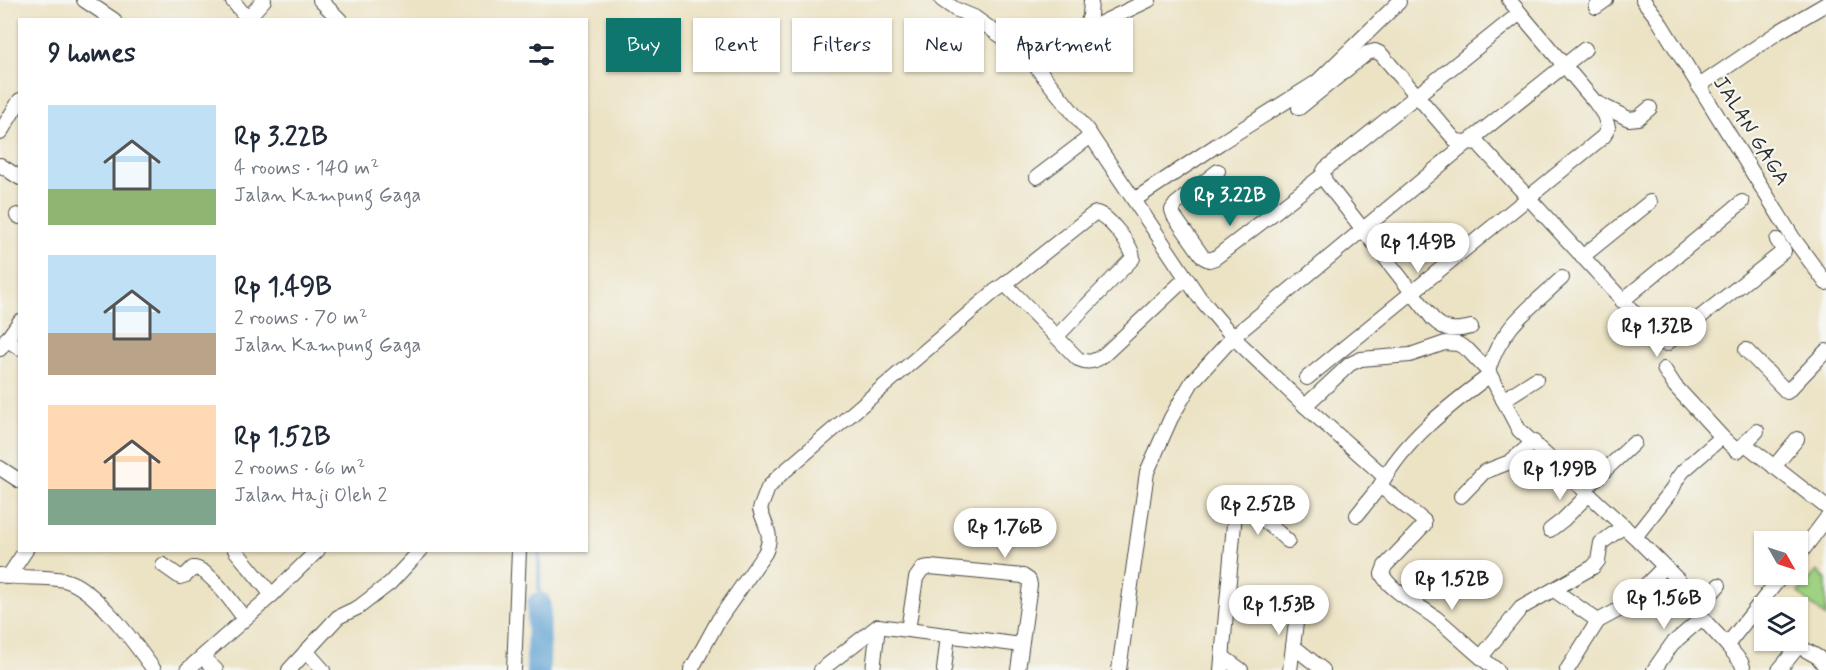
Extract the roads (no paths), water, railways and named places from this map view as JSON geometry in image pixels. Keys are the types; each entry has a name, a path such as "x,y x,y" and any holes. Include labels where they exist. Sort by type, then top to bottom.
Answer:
{"street":[{"path":"84,0 111,18"},
{"path":"232,0 246,18"},
{"path":"248,18 264,0"},
{"path":"320,0 337,18"},
{"path":"942,0 996,32"},
{"path":"1089,18 1091,0"},
{"path":"1112,18 1149,0"},
{"path":"1307,378 1604,136 1608,127 1604,115 1595,102 1509,0"},
{"name":"JALAN GAGA","path":"1643,0 1657,18 1793,238 1826,283"},
{"path":"1134,200 1317,82 1399,2"},
{"path":"1699,86 1796,21 1826,4"},
{"path":"1218,171 1176,204 1172,210 1203,257 1209,260 1215,258 1323,175 1325,169 1520,13"},
{"path":"1119,670 1147,472 1171,418 1192,382 1233,337 1585,48"},
{"path":"1299,108 1367,53 1375,51 1382,54 1456,141 1478,143 1662,343 1666,344 1784,251"},
{"path":"1041,72 1091,136 1186,278 1233,337 1424,521 1424,525 1385,566 1382,574 1384,578 1436,619 1479,662 1497,670"},
{"path":"1595,102 1629,118 1638,118 1650,108"},
{"path":"0,133 18,103"},
{"path":"1037,177 1091,136"},
{"path":"0,165 18,176"},
{"path":"1323,175 1441,327 1455,330 1471,327"},
{"path":"1582,257 1650,202"},
{"path":"1622,301 1742,202"},
{"path":"691,670 718,619 770,543 770,536 759,508 768,488 788,468 1005,284 1092,215 1096,213 1104,215 1131,249 1133,258 1057,336"},
{"path":"1005,284 1078,359 1086,362 1096,361 1186,278"},
{"path":"1357,515 1414,440 1489,373 1497,345 1510,326 1562,278"},
{"path":"18,324 3,344 18,348"},
{"path":"1305,406 1350,364 1361,359 1410,355 1432,346 1458,344 1468,350 1489,373 1519,430 1624,526 1678,580 1700,614 1745,669"},
{"path":"1746,350 1787,392 1826,351"},
{"path":"1664,369 1675,386 1737,452 1757,431"},
{"path":"1503,400 1536,379"},
{"path":"1635,537 1672,490 1683,471 1722,437"},
{"path":"1774,467 1797,439"},
{"path":"1461,496 1484,472 1510,462 1534,442"},
{"path":"1550,530 1563,520 1634,443"},
{"path":"1745,444 1826,507"},
{"path":"0,468 18,480"},
{"path":"1241,670 1222,663 1235,513 1242,507 1249,507 1288,541"},
{"path":"1808,543 1826,519"},
{"path":"1479,662 1521,608 1596,564 1601,543 1624,526"},
{"path":"4,576 24,552"},
{"path":"236,552 272,595"},
{"path":"187,670 272,595 316,552"},
{"path":"288,670 338,617 359,607 390,583 419,552"},
{"path":"514,670 519,552"},
{"path":"163,565 180,577 196,567 201,570 216,584 244,618"},
{"path":"1568,670 1598,621 1624,607 1664,567"},
{"path":"908,630 915,580 923,568 1023,576 1029,580 1030,585 1018,670"},
{"path":"4,576 64,580 77,585 103,607 154,670"},
{"path":"1654,670 1672,644 1700,614 1719,585"},
{"path":"1727,645 1774,585"},
{"path":"1554,590 1598,621"},
{"path":"1290,670 1298,607"},
{"path":"873,670 878,626"},
{"path":"821,670 878,626 1021,645"},
{"path":"944,670 948,635"},
{"path":"1293,646 1323,670"},
{"path":"1779,670 1800,647 1818,657 1826,668"},
{"path":"306,651 323,670"},
{"path":"202,657 216,670"}],"waterway":[{"path":"539,552 539,604"},
{"path":"538,670 539,604"}]}
